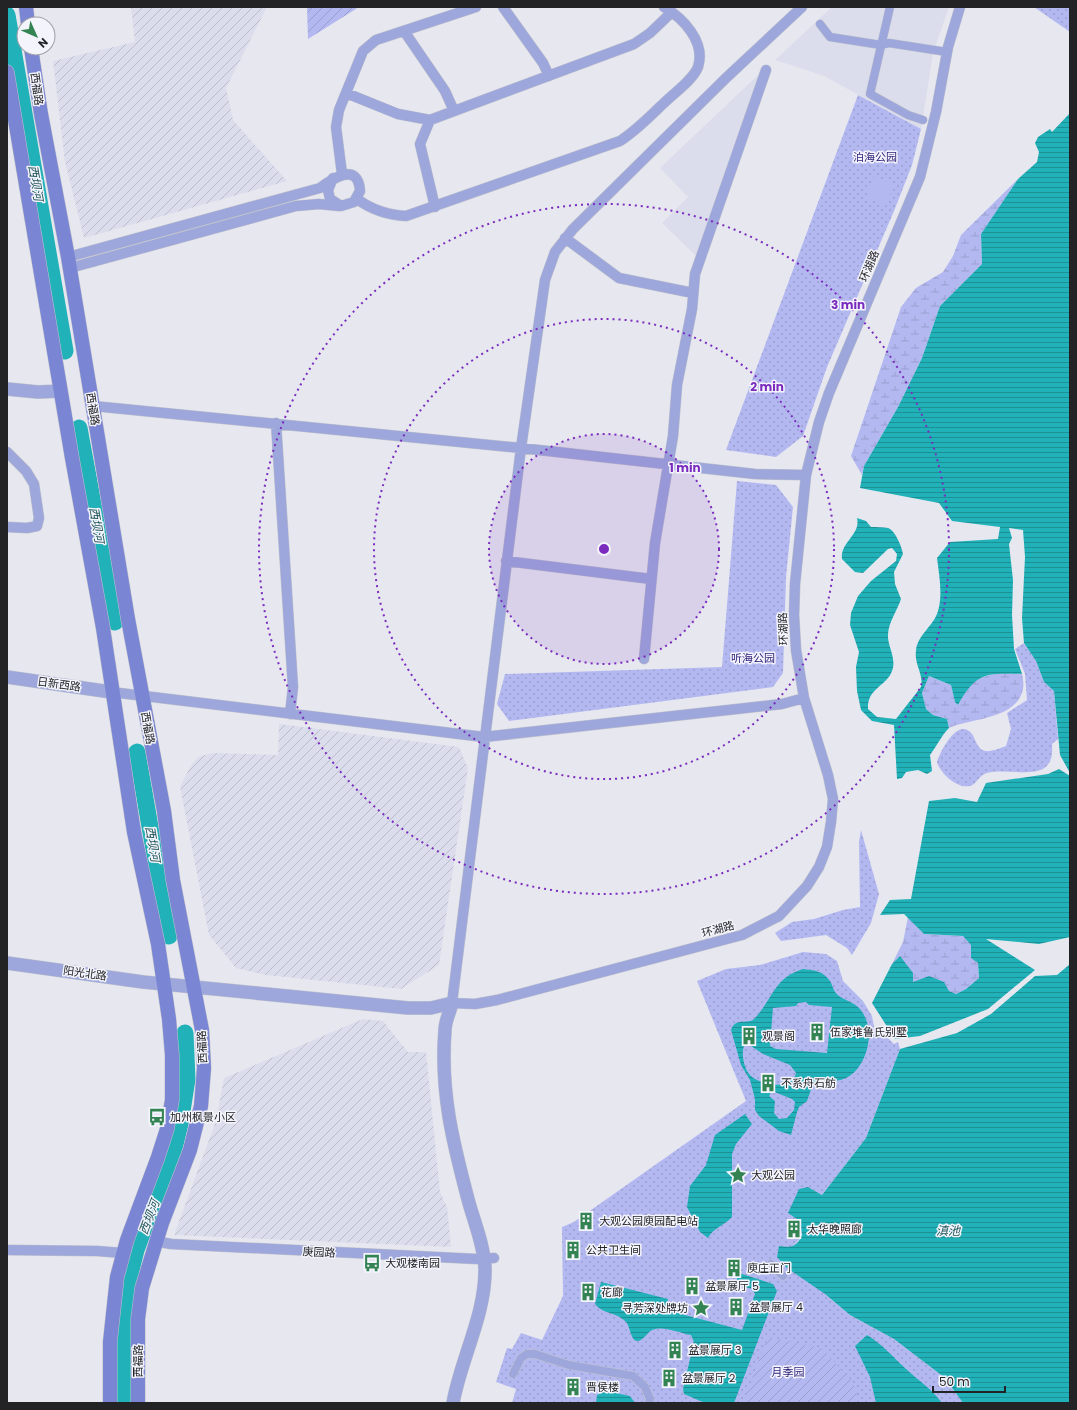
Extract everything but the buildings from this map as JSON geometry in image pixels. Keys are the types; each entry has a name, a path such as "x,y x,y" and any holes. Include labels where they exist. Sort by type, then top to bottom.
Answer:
{"main road":[{"name":"西福路","path":"33,56 41,114 69,262 128,619 164,811 173,880 202,1030 204,1068 201,1106 190,1150 156,1241 142,1288 138,1319 138,1403"},
{"path":"7,72 103,628 111,692 134,832 164,982 172,1055 172,1100 167,1129 123,1253 117,1277 113,1308 110,1403"}],"street":[{"path":"341,206 333,202 328,194 328,186 338,176 336,127 339,110 363,51 376,40 476,7"},
{"path":"503,7 543,63 548,76"},
{"path":"454,1403 467,1348 480,1309 489,1258 451,1136 445,1095 445,1028 452,1004 506,561 545,280 555,252 565,238 726,78 802,7"},
{"path":"890,7 870,94 908,115 922,120"},
{"name":"环湖路","path":"452,1004 475,1004 497,1000 742,935 779,916 807,886 818,867 827,847 833,799 828,775 804,698 796,650 794,615 795,584 806,475 819,422 829,393 920,177 936,112 947,52 960,7"},
{"path":"346,93 398,114 430,120 634,44 650,33 668,9 686,24 696,41 700,54 698,68 689,79 632,133 620,141 406,216 379,212 357,199"},
{"path":"820,24 830,37 881,45 888,43 947,52"},
{"path":"404,31 445,91 454,111"},
{"path":"644,659 651,579 667,464 673,436 677,385 692,309 695,274 766,70"},
{"path":"430,120 420,144 435,207"},
{"path":"338,176 351,176 358,182 360,191 357,199 350,205 341,206 319,204 296,206 69,262 320,188 338,176"},
{"path":"565,238 619,278 693,294"},
{"path":"7,389 38,392 61,391"},
{"path":"93,406 521,448 755,474 806,475"},
{"path":"276,423 292,687 290,714"},
{"path":"7,452 30,477 34,484 39,518 37,526 27,528 7,527"},
{"path":"506,561 651,579"},
{"name":"日新西路","path":"7,677 111,692"},
{"path":"111,692 484,737 782,704 804,698"},
{"name":"阳光北路","path":"7,963 143,982 164,982 408,1008 432,1008 452,1004"},
{"name":"庚园路","path":"156,1241 170,1244 489,1258"},
{"path":"7,1250 97,1251 123,1253"},
{"path":"771,1264 783,1276"},
{"path":"513,1374 521,1358 527,1354 535,1354 569,1365 633,1376 645,1387 650,1398 649,1403"}],"shaded area":[{"path":"131,7 267,7 226,88 233,120 287,181 84,238 65,162 53,61 135,42"},
{"path":"832,7 949,7 933,53 921,129 824,76 775,60"},
{"path":"759,74 696,256 662,223 688,197 660,168"},
{"path":"279,724 459,747 468,768 439,965 401,989 266,975 236,968 209,935 180,787 190,767 198,757 212,753 278,755"},
{"path":"363,1019 383,1021 408,1052 426,1052 440,1192 447,1207 451,1247 174,1235 216,1121 224,1078"}],"green space":[{"path":"307,7 359,7 308,39"},
{"path":"1034,7 1070,7 1070,32"},
{"name":"泊海公园","path":"858,95 921,129 912,165 894,211 827,367 803,436 776,457 726,450"},
{"path":"874,177 894,184 886,206 866,198"},
{"path":"1018,179 981,234 982,264 940,306 922,358 898,407 864,466 862,475 851,456 901,307 916,288 943,272 953,256 961,235"},
{"name":"听海公园","path":"737,481 776,485 793,507 786,577 783,673 773,687 509,721 497,704 505,674 722,667"},
{"path":"1024,643 1036,661 1044,682 1054,691 1058,739 1052,744 1051,757 1047,766 1040,770 1030,772 987,773 970,786 955,783 945,775 937,762 946,744 956,732 961,729 967,730 972,734 980,748 985,751 1006,746 1011,729 1007,713 1027,700 1025,674 1015,649"},
{"path":"999,673 1022,674 1023,682 1023,689 1019,699 1012,707 1002,712 949,728 947,719 933,715 926,709 922,693 929,676 951,685 955,701 958,705 973,682 983,677"},
{"path":"861,830 879,894 871,923 852,955 847,948 826,935 781,941 775,933 792,922 814,919 843,910 860,907 859,842"},
{"path":"908,917 924,934 963,936 972,945 972,958 978,963 979,978 966,989 956,994 912,982 900,956 892,964 903,942"},
{"name":"大观公园","path":"803,952 826,954 837,961 843,981 863,1001 872,1016 875,1032 882,1032 894,1044 898,1042 900,1049 866,1138 822,1195 808,1187 793,1214 800,1223 802,1232 798,1241 789,1248 825,1294 850,1315 894,1339 945,1378 963,1403 512,1403 516,1389 496,1382 507,1348 512,1349 521,1333 542,1340 563,1296 562,1227 574,1222 746,1101 697,981 726,969 760,965"},
{"name":"月季园","path":"768,1337 821,1348 853,1382 858,1397 854,1403 743,1403"}],"water":[{"path":"1070,113 1070,773 1060,755 1054,691 1044,682 1036,661 1024,643 1022,618 1025,557 1023,530 1009,528 1012,538 1009,544 1013,580 1012,615 1014,649 1022,674 999,674 983,677 971,686 964,694 958,705 955,702 951,685 929,676 922,693 926,709 933,715 947,719 949,728 930,755 932,771 927,774 918,770 906,772 902,778 897,779 894,725 872,721 861,710 857,691 856,667 859,652 850,625 851,613 858,596 871,581 896,561 897,554 892,548 888,549 863,573 855,572 842,559 844,548 856,529 857,518 866,521 871,527 891,529 898,539 903,554 894,572 895,584 901,599 891,620 888,634 893,657 892,671 871,696 868,709 877,717 896,719 921,687 922,683 916,660 916,651 919,640 933,621 938,611 940,584 937,558 950,542 998,539 1000,527 952,521 939,503 860,488 864,466 898,407 922,358 940,306 982,264 981,234 1018,179 1037,162 1039,152 1035,143 1038,137 1050,129 1052,132"},
{"path":"1059,769 1070,776 1070,937 1039,944 986,939 1035,970 988,1009 920,1036 895,1039 872,1003 892,964 900,956 913,973 913,982 929,976 944,982 949,991 956,994 966,989 979,978 978,963 971,958 971,945 963,936 924,934 904,914 880,915 890,900 911,899 929,801 955,798 977,802 986,783 1048,774"},
{"name":"滇池","path":"1070,964 1070,1403 963,1403 945,1378 894,1339 850,1315 825,1294 787,1268 777,1257 779,1246 793,1246 798,1242 802,1235 800,1221 788,1213 799,1189 808,1187 822,1195 866,1138 900,1049 957,1033 991,1014 1035,976 1057,975"},
{"path":"803,969 815,971 824,975 830,981 834,991 838,995 860,1009 867,1023 869,1039 868,1047 862,1062 852,1074 841,1080 824,1082 812,1087 807,1101 799,1107 791,1135 779,1131 759,1116 755,1110 755,1099 750,1080 741,1065 731,1030 737,1023 753,1020 779,984 793,973","holes":["806,1002 809,1005 832,1007 827,1053 776,1049 770,1046 773,1008 796,1006 798,1003","748,1044 763,1054 790,1065 796,1073 793,1079 789,1082 776,1085 762,1082 751,1076 744,1062 744,1046","772,1091 792,1099 795,1102 794,1110 787,1118 779,1119 774,1113 775,1101 769,1096"]},
{"path":"745,1114 752,1124 736,1144 732,1154 732,1217 726,1223 713,1231 708,1238 700,1232 687,1207 690,1186 706,1165 715,1135"},
{"path":"739,1273 773,1284 777,1291 734,1403 705,1403 684,1394 683,1389 694,1342 691,1335 661,1328 650,1331 641,1340 637,1341 633,1339 626,1322 618,1316 602,1310 595,1304 601,1282 668,1299 666,1310 742,1330 755,1294 752,1289 735,1284"},
{"path":"867,1335 883,1347 930,1389 942,1403 876,1403 870,1377 855,1346"},
{"path":"606,1391 630,1396 635,1403 596,1403 597,1395"}],"waterway":[{"name":"西坝河","path":"7,15 65,351"},
{"name":"西坝河","path":"79,428 115,622"},
{"name":"西坝河","path":"137,752 169,936"},
{"name":"西坝河","path":"123,1403 124,1321 128,1283 136,1250 174,1149 180,1124 187,1079 185,1033"}],"place":[{"name":"伍家堆鲁氏别墅","path":"817,1032"},
{"name":"观景阁","path":"749,1036"},
{"name":"不系舟石舫","path":"768,1083"},
{"name":"加州枫景小区","path":"157,1117"},
{"name":"大观公园","path":"738,1175"},
{"name":"大观公园庾园配电站","path":"586,1221"},
{"name":"太华晚照廊","path":"794,1229"},
{"name":"公共卫生间","path":"573,1250"},
{"name":"大观楼南园","path":"372,1263"},
{"name":"庾庄正门","path":"734,1268"},
{"name":"盆景展厅 5","path":"692,1286"},
{"name":"花廊","path":"588,1292"},
{"name":"盆景展厅 4","path":"736,1307"},
{"name":"寻芳深处牌坊","path":"701,1308"},
{"name":"盆景展厅 3","path":"675,1350"},
{"name":"盆景展厅 2","path":"669,1378"},
{"name":"晋侯楼","path":"573,1387"}]}
